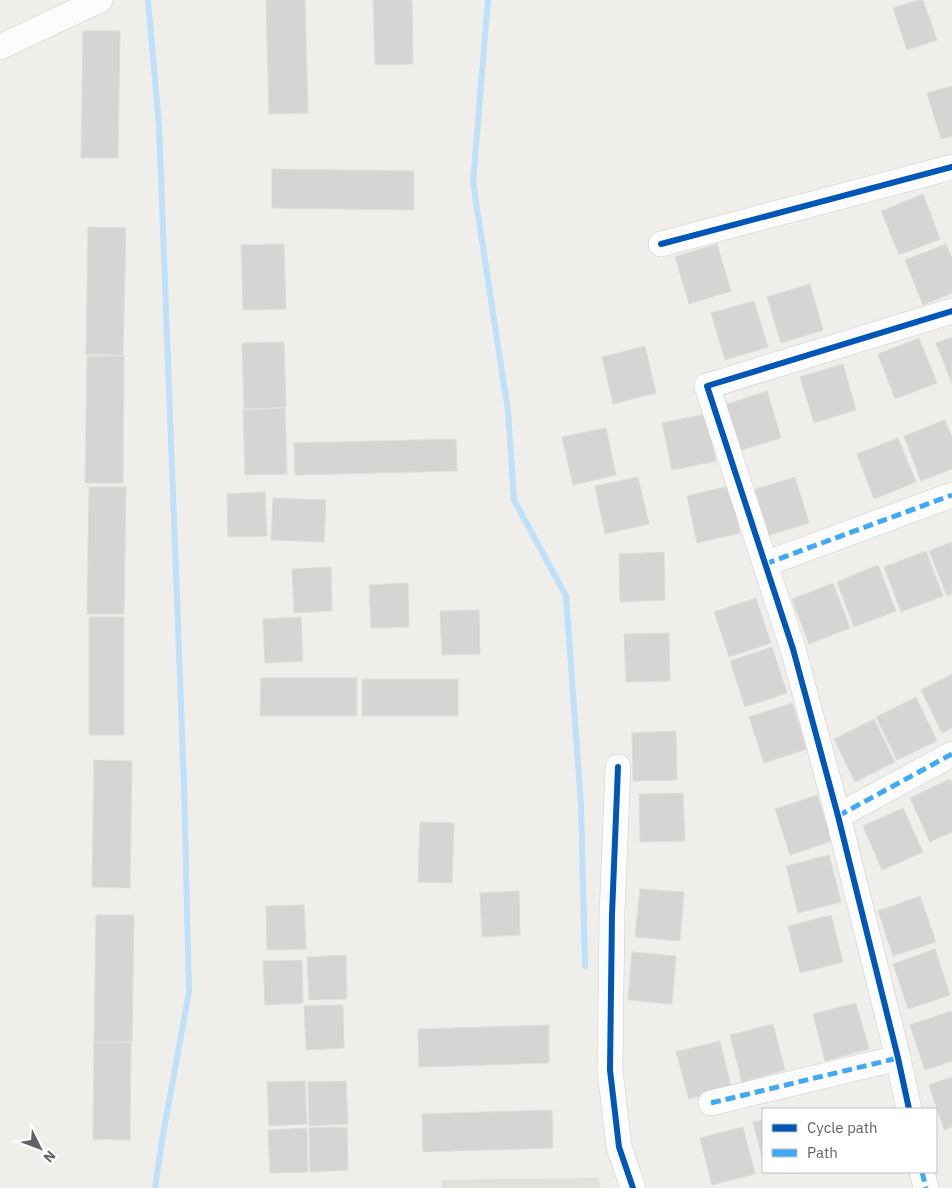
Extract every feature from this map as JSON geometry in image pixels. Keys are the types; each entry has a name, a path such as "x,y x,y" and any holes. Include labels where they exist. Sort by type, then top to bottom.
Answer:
{"street":[{"path":"0,47 100,0"},
{"path":"661,244 952,167"},
{"path":"909,1108 838,816 792,649 707,386 952,311"},
{"path":"765,564 952,495"},
{"path":"838,816 952,754"},
{"path":"618,767 612,914 610,1070 618,1147 633,1188"},
{"path":"711,1103 898,1058"},
{"path":"922,1173 926,1188"}],"shaded area":[{"path":"598,1178 601,1188 442,1188 441,1180"}],"building":[{"path":"266,0 305,0 308,113 269,114"},
{"path":"373,0 412,0 413,64 375,65"},
{"path":"923,0 937,40 907,50 893,8"},
{"path":"83,31 120,31 118,158 81,158"},
{"path":"952,86 952,136 941,139 927,93"},
{"path":"272,169 414,171 414,210 272,208"},
{"path":"923,194 940,239 899,255 881,211"},
{"path":"88,227 126,228 123,355 86,354"},
{"path":"284,244 286,309 243,310 241,245"},
{"path":"717,244 731,291 689,304 675,257"},
{"path":"946,244 952,258 952,293 923,305 905,260"},
{"path":"810,284 823,330 781,343 767,297"},
{"path":"754,301 768,347 725,360 711,313"},
{"path":"952,337 952,384 936,343"},
{"path":"919,338 937,383 895,399 878,354"},
{"path":"284,342 286,407 244,409 242,343"},
{"path":"645,346 656,393 613,404 602,357"},
{"path":"87,356 124,356 123,483 85,483"},
{"path":"843,364 856,410 814,423 800,377"},
{"path":"767,391 781,438 738,451 725,405"},
{"path":"285,408 287,474 245,475 243,410"},
{"path":"706,414 716,461 672,470 662,423"},
{"path":"945,420 952,437 952,469 921,481 904,436"},
{"path":"606,428 616,475 573,485 562,437"},
{"path":"898,438 916,482 874,499 857,454"},
{"path":"456,439 457,471 295,475 294,443"},
{"path":"638,477 649,524 605,534 595,486"},
{"path":"795,477 809,523 766,536 753,490"},
{"path":"730,486 740,533 697,543 687,496"},
{"path":"89,487 126,487 124,614 87,614"},
{"path":"265,492 267,536 228,537 227,494"},
{"path":"273,498 326,500 324,542 271,540"},
{"path":"952,542 952,594 947,596 929,551"},
{"path":"926,551 943,596 901,612 884,567"},
{"path":"664,552 665,600 620,602 619,554"},
{"path":"878,565 896,611 854,627 837,582"},
{"path":"331,567 332,611 294,613 292,569"},
{"path":"408,583 409,627 371,628 369,585"},
{"path":"833,583 850,628 809,644 792,599"},
{"path":"756,598 771,643 729,657 714,612"},
{"path":"479,610 480,654 442,655 440,611"},
{"path":"89,617 124,617 124,735 89,735"},
{"path":"301,617 303,661 265,663 263,619"},
{"path":"669,633 670,681 626,682 624,634"},
{"path":"772,647 787,693 745,707 730,661"},
{"path":"952,674 952,728 942,733 921,690"},
{"path":"261,678 357,678 357,716 260,716"},
{"path":"362,679 458,679 458,716 362,716"},
{"path":"916,697 937,741 897,760 876,717"},
{"path":"792,703 807,749 764,763 749,717"},
{"path":"874,719 895,762 855,782 834,739"},
{"path":"676,731 677,780 633,781 632,733"},
{"path":"94,760 132,761 130,888 92,887"},
{"path":"950,779 952,783 952,832 930,842 910,798"},
{"path":"683,793 685,841 640,842 639,794"},
{"path":"817,795 832,841 790,855 775,809"},
{"path":"903,808 923,852 882,870 863,826"},
{"path":"420,822 454,823 452,883 418,882"},
{"path":"829,855 841,902 798,913 786,866"},
{"path":"640,889 684,892 680,941 635,937"},
{"path":"519,891 520,935 482,937 480,893"},
{"path":"920,896 936,942 893,956 878,911"},
{"path":"304,905 306,949 267,950 266,906"},
{"path":"96,915 134,915 132,1042 94,1042"},
{"path":"831,915 843,962 800,973 788,926"},
{"path":"935,949 950,995 908,1009 893,964"},
{"path":"632,952 676,956 672,1004 628,1000"},
{"path":"346,955 347,999 309,1000 307,957"},
{"path":"302,960 303,1003 265,1005 263,961"},
{"path":"856,1003 869,1049 825,1061 813,1014"},
{"path":"343,1005 344,1048 306,1050 304,1006"},
{"path":"952,1011 952,1061 925,1070 910,1025"},
{"path":"773,1024 785,1070 742,1082 730,1035"},
{"path":"549,1025 549,1063 419,1067 418,1029"},
{"path":"720,1041 731,1087 689,1099 676,1052"},
{"path":"94,1042 131,1043 130,1140 93,1139"},
{"path":"952,1077 952,1127 944,1130 929,1085"},
{"path":"305,1081 307,1124 269,1126 267,1082"},
{"path":"346,1081 348,1124 309,1126 308,1082"},
{"path":"552,1110 553,1148 423,1152 422,1114"},
{"path":"762,1120 762,1157 753,1122"},
{"path":"347,1127 348,1170 310,1172 309,1128"},
{"path":"743,1127 755,1174 712,1185 700,1138"},
{"path":"307,1128 308,1172 270,1173 268,1130"}],"waterway":[{"path":"148,0 159,125 184,784 189,992 155,1188"},
{"path":"488,0 473,182 508,411 514,500 566,596 581,804 585,966"}],"marked path":[{"path":"765,564 952,495"},
{"path":"838,816 952,754"},
{"path":"711,1103 898,1058"},
{"path":"922,1173 926,1188"}],"cycle path":[{"path":"661,244 952,167"},
{"path":"909,1108 838,816 793,649 707,386 952,311"},
{"path":"618,767 612,914 610,1070 619,1147 633,1188"}]}
